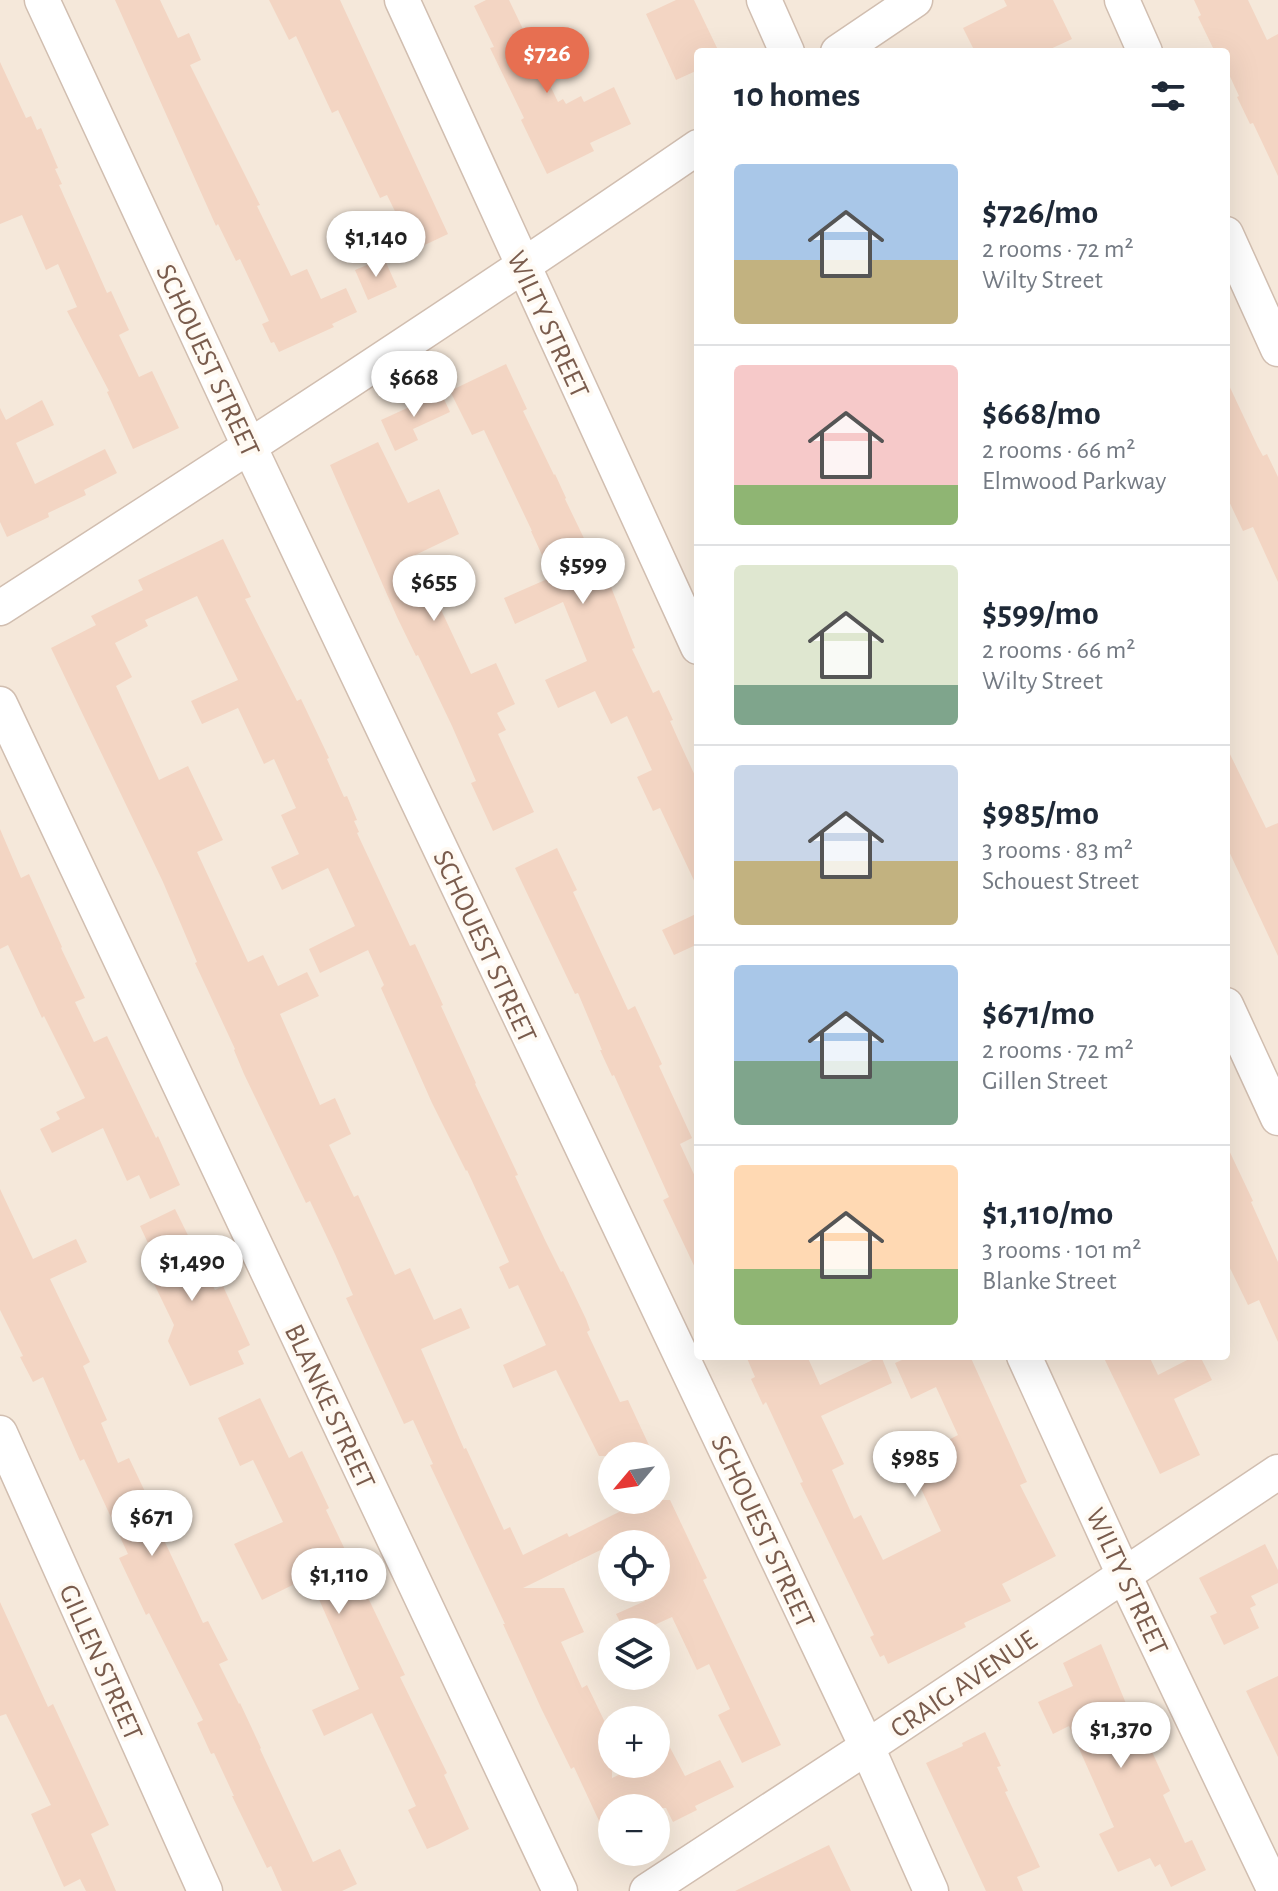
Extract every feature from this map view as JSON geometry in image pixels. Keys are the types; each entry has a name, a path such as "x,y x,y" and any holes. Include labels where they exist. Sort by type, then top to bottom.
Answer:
{"street":[{"name":"SCHOUEST STREET","path":"42,0 250,448 867,1747 931,1891"},
{"name":"WILTY STREET","path":"402,0 694,638"},
{"path":"764,0 785,48"},
{"path":"844,48 915,0"},
{"path":"1122,0 1143,48"},
{"path":"0,608 250,448 694,150"},
{"path":"1230,243 1278,349"},
{"name":"BLANKE STREET","path":"0,704 560,1891"},
{"path":"1230,1014 1278,1118"},
{"name":"WILTY STREET","path":"1026,1360 1124,1575 1275,1891"},
{"name":"GILLEN STREET","path":"0,1433 205,1891"},
{"name":"CRAIG AVENUE","path":"647,1891 1278,1472"}],"shaded area":[{"path":"0,0 1278,0 1278,1891 0,1891"}],"building":[{"path":"115,0 160,0 178,38 189,33 201,60 190,65 260,205 257,206 291,276 307,269 321,299 346,288 357,312 332,324 334,327 279,352 274,342 271,343 262,324 269,321 240,259 236,261 218,224 216,226"},
{"path":"269,0 340,0 448,234 414,250 387,195 380,198 338,110 332,113 296,36 289,40"},
{"path":"486,0 509,0 558,102 563,99 566,104 581,96 584,102 614,87 631,124 590,143 594,151 547,174 474,6"},
{"path":"676,0 694,0 717,48 694,48 694,72 676,80 646,14"},
{"path":"1004,0 1053,0 1072,39 1053,48 973,48 963,28 1007,6"},
{"path":"1194,0 1248,0 1267,40 1278,34 1278,176 1237,97 1230,77 1230,48 1213,48 1198,17 1201,15"},
{"path":"0,62 26,118 31,116 37,130 41,128 58,168 55,169 62,184 59,185 107,293 111,291 129,330 119,335 139,377 152,371 179,428 133,449 109,391 67,311 77,307 58,264 46,270 22,215 0,224"},
{"path":"384,258 397,287 368,300 355,270"},
{"path":"506,364 527,409 523,411 608,588 611,587 635,648 632,649 653,693 659,690 694,773 694,880 660,808 653,811 637,777 652,770 627,716 611,724 595,691 558,708 545,680 587,661 563,602 515,624 504,598 552,577 484,430 472,435 450,391"},
{"path":"439,388 450,412 413,429 418,440 395,451 381,420 416,404 414,399"},
{"path":"1230,388 1258,447 1263,456 1267,454 1278,477 1278,582 1253,527 1243,531 1230,503"},
{"path":"42,400 54,425 16,443 35,484 105,449 117,473 84,490 86,495 48,513 49,517 7,537 0,522 0,408 6,420"},
{"path":"378,442 408,503 439,489 459,534 407,559 427,603 436,599 471,674 496,663 515,704 497,713 506,730 498,734 534,812 493,831 471,783 476,781 452,726 397,617 330,465"},
{"path":"223,539 251,597 245,599 297,701 301,699 344,797 347,796 357,820 354,821 357,833 410,946 415,944 443,1005 475,1084 518,1175 515,1176 586,1319 590,1330 587,1332 620,1402 628,1400 648,1442 598,1442 598,1454 556,1370 513,1388 503,1365 546,1345 518,1285 509,1289 499,1267 509,1262 432,1103 381,988 384,985 368,950 320,973 309,949 355,926 328,868 282,890 271,867 299,854 281,815 296,808 274,759 264,764 238,708 202,724 191,701 238,680 197,596 145,620 148,626 115,643 132,677 116,686 159,780 188,766 223,840 197,852 248,962 263,955 278,986 307,972 319,996 280,1014 320,1105 335,1098 351,1134 329,1145 354,1197 358,1195 395,1275 410,1268 434,1320 461,1308 470,1328 421,1349 464,1449 504,1530 510,1527 523,1555 615,1514 670,1514 670,1500 707,1578 703,1580 781,1745 742,1763 718,1715 730,1709 709,1664 697,1670 672,1617 618,1618 616,1614 643,1602 670,1602 670,1530 598,1530 598,1551 523,1588 564,1588 584,1632 561,1642 582,1688 587,1685 598,1708 598,1778 670,1778 670,1748 685,1776 720,1760 734,1787 695,1806 697,1810 673,1822 670,1794 598,1794 598,1819 574,1767 571,1769 430,1465 433,1464 413,1420 404,1424 346,1298 353,1295 335,1254 310,1201 306,1203 244,1074 163,882 51,648 96,625 91,616 143,590 138,580"},
{"path":"1230,754 1266,828 1278,823 1278,956 1230,854"},
{"path":"0,829 21,878 29,874 85,998 75,1002 94,1042 107,1036 180,1185 150,1199 139,1175 127,1181 103,1128 52,1153 40,1129 60,1119 56,1112 85,1098 44,1016 42,1018 8,945 0,949"},
{"path":"557,848 577,890 573,892 628,1010 635,1006 662,1064 659,1066 692,1138 680,1144 694,1174 694,1266 663,1200 669,1197 600,1050 578,993 575,994 515,868"},
{"path":"694,915 694,946 674,955 662,930"},
{"path":"1230,1152 1278,1262 1278,1342 1259,1300 1248,1305 1230,1268"},
{"path":"0,1189 33,1259 76,1239 87,1262 50,1279 90,1362 83,1366 107,1420 101,1423 118,1463 129,1458 203,1623 208,1621 228,1660 219,1664 313,1862 340,1849 357,1884 342,1891 282,1891 271,1866 267,1868 197,1723 203,1720 119,1558 128,1554 84,1459 80,1461 43,1377 33,1382 0,1310"},
{"path":"175,1209 215,1290 223,1286 250,1345 238,1351 244,1364 190,1386 168,1341 174,1325 143,1261 154,1256 140,1226"},
{"path":"748,1360 809,1360 820,1385 873,1360 883,1360 892,1383 821,1416 844,1464 832,1470 854,1519 861,1515 883,1560 941,1531 908,1461 958,1435 936,1387 911,1399 895,1363 902,1360 972,1360 1027,1482 1020,1485 1056,1556 1002,1584 1011,1601 964,1623 966,1627 888,1664 884,1655 880,1657 870,1637 874,1635 800,1483 803,1482 766,1402 763,1405 751,1379 755,1377"},
{"path":"1105,1360 1151,1360 1158,1375 1187,1360 1202,1360 1212,1380 1174,1399 1200,1455 1160,1474"},
{"path":"260,1398 289,1458 302,1451 329,1508 326,1510 405,1675 400,1677 447,1773 444,1775 469,1829 427,1849 408,1810 416,1806 372,1713 324,1736 312,1710 359,1689 309,1577 262,1600 234,1544 283,1522 253,1460 240,1466 218,1418"},
{"path":"1265,1544 1278,1570 1278,1583 1251,1596 1256,1605 1250,1608 1259,1628 1224,1645 1210,1616 1217,1613 1199,1578"},
{"path":"0,1602 48,1707 53,1704 109,1825 91,1834 116,1891 86,1891 80,1879 64,1887 31,1814 51,1805 6,1714 0,1716"},
{"path":"1101,1644 1138,1732 1142,1730 1170,1791 1163,1795 1185,1843 1192,1840 1206,1870 1171,1887 1160,1864 1155,1867 1150,1858 1118,1872 1099,1834 1114,1827 1069,1726 1053,1734 1038,1702 1073,1686 1063,1663"},
{"path":"1278,1676 1278,1757 1246,1691"},
{"path":"985,1732 1001,1766 997,1767 1008,1791 1005,1792 1040,1867 1017,1877 1023,1891 986,1891 926,1763"},
{"path":"829,1845 851,1891 735,1891"}]}
